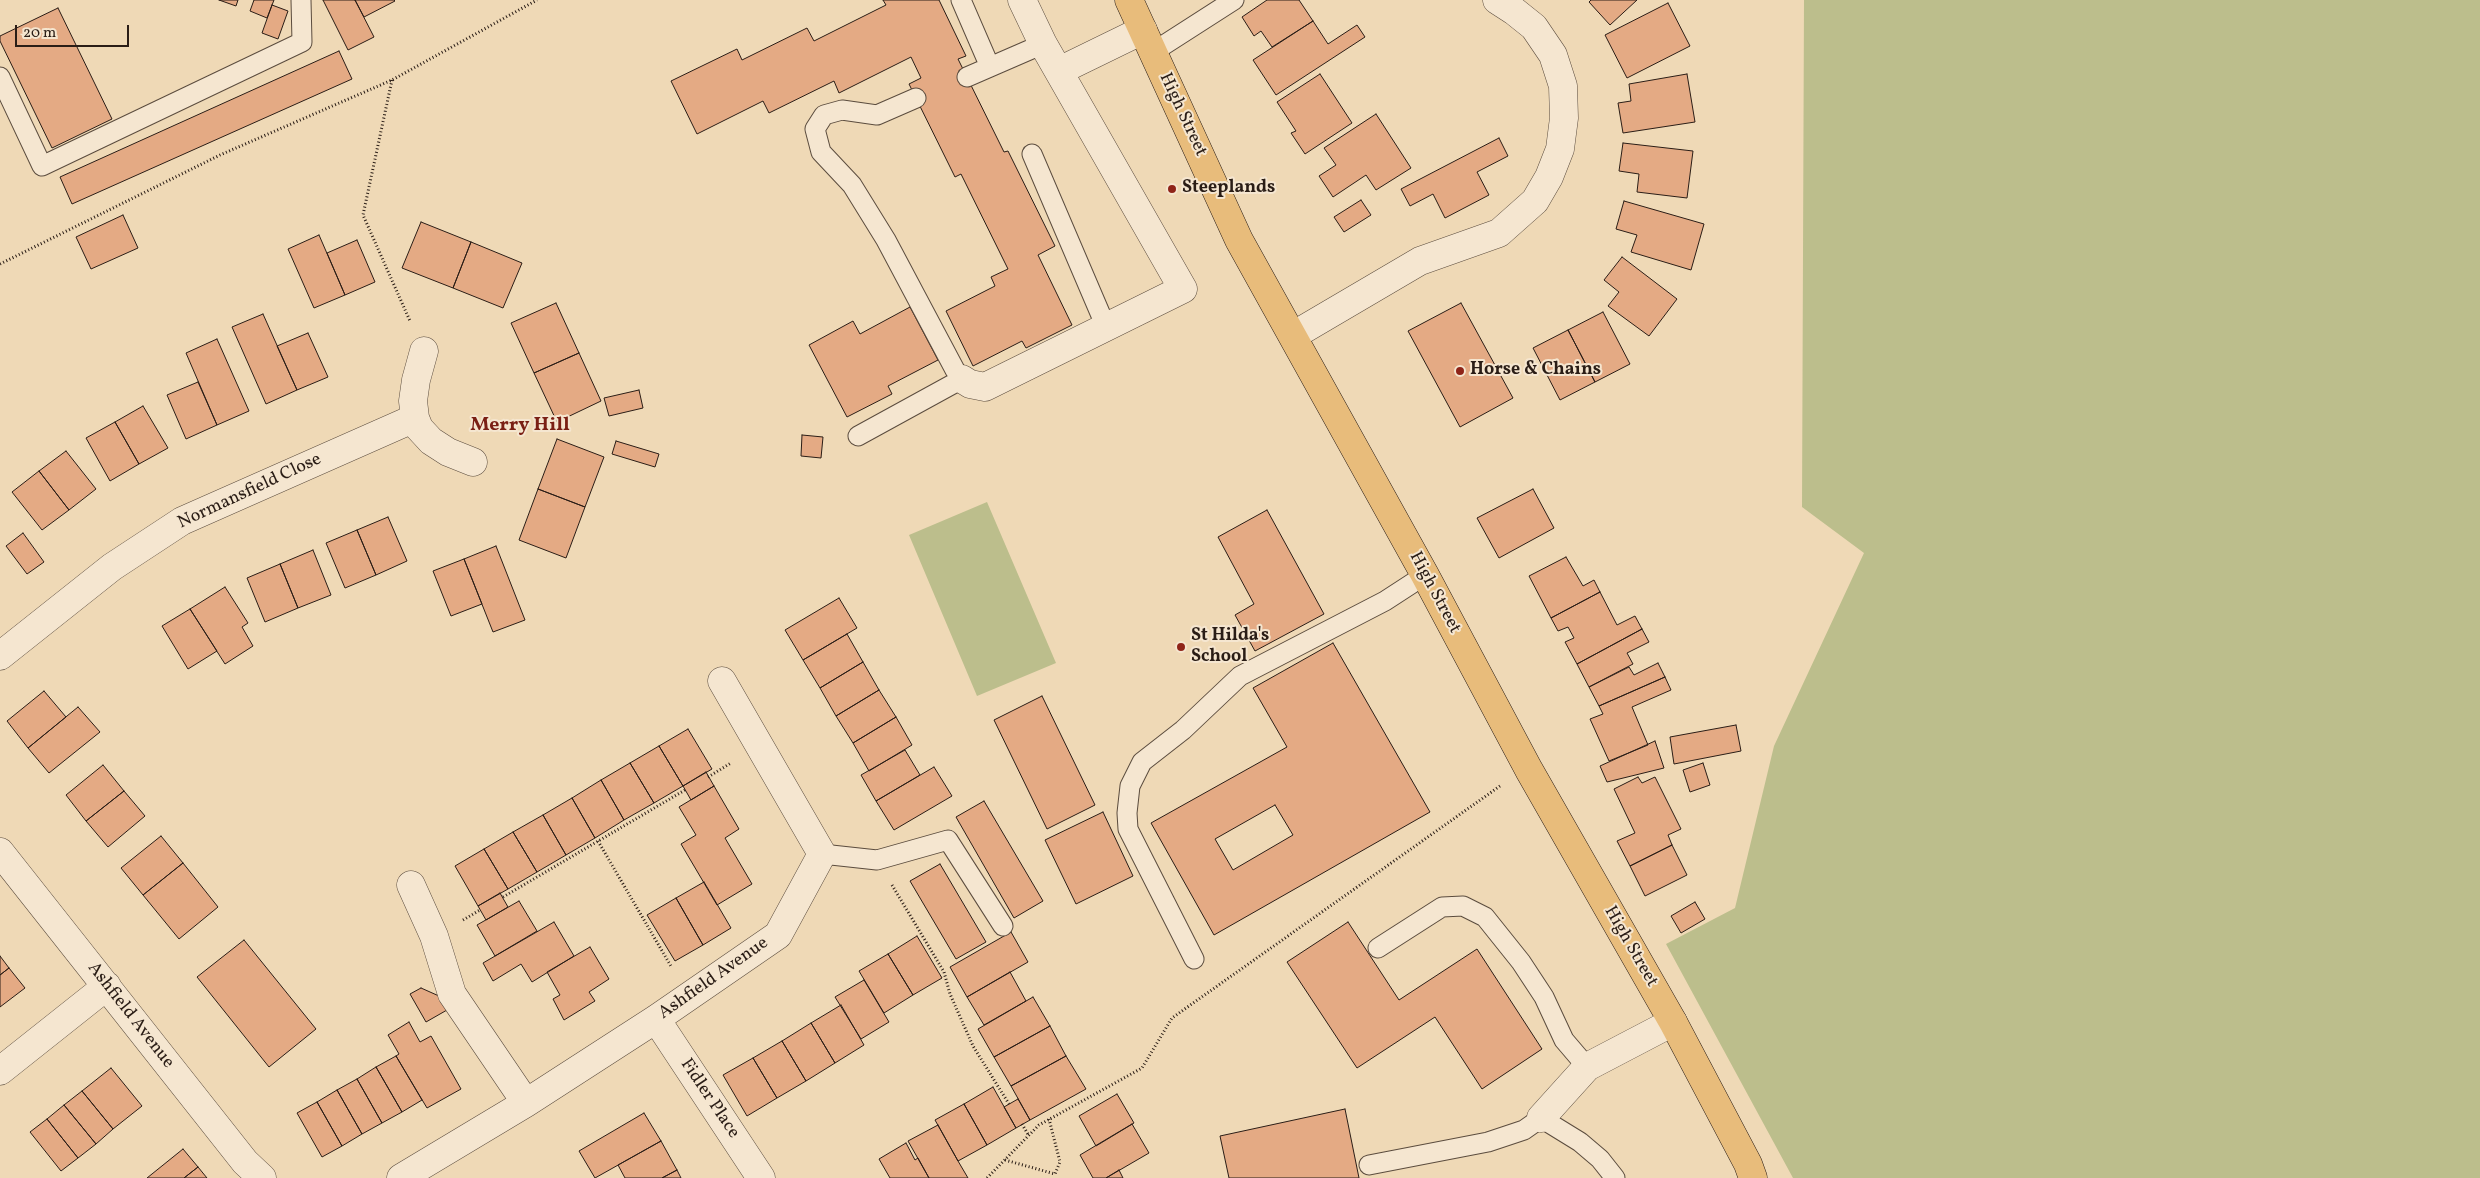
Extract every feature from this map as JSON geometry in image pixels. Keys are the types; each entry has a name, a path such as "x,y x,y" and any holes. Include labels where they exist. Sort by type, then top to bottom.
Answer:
{"main road":[{"name":"High Street","path":"1129,0 1239,240 1294,335 1529,770 1673,1022 1748,1164 1753,1178"}],"street":[{"path":"962,379 970,384 985,386 1183,289 1043,44 1022,0"},
{"path":"1294,335 1420,261 1499,234 1535,201 1549,176 1560,149 1564,118 1563,86 1553,55 1534,27 1514,10 1496,0"},
{"path":"1059,71 1148,41"},
{"path":"424,351 416,380 413,401 414,418 419,428 431,442 448,452 473,462"},
{"name":"Normansfield Close","path":"0,656 112,567 182,521 414,418"},
{"path":"722,681 822,854"},
{"name":"Ashfield Avenue","path":"0,852 245,1162 262,1178"},
{"name":"Ashfield Avenue","path":"401,1178 526,1103 656,1019 778,935 822,854"},
{"path":"411,885 434,936 452,994 526,1103"},
{"path":"0,1071 107,986"},
{"name":"Fidler Place","path":"656,1019 761,1178"},
{"path":"1541,1118 1586,1067 1673,1022"}],"lane":[{"path":"0,77 42,166 302,42 301,0"},
{"path":"961,0 990,67"},
{"path":"1148,41 1234,0"},
{"path":"967,77 1043,44"},
{"path":"858,436 962,379 954,370 886,240 852,185 821,152 815,129 824,115 842,110 878,115 916,98"},
{"path":"1032,154 1106,327"},
{"path":"1194,959 1128,829 1127,813 1130,786 1142,762 1183,730 1240,676 1385,601 1425,575"},
{"path":"822,854 877,860 948,840 1002,926"},
{"path":"1378,948 1442,907 1463,906 1485,917 1521,962 1544,997 1564,1040 1586,1067"},
{"path":"1369,1165 1488,1142 1524,1130 1541,1118 1580,1142 1600,1159 1615,1178"}],"path":[{"path":"0,264 220,155 392,80 537,0"},
{"path":"392,80 363,215 424,351"},
{"path":"987,1178 1039,1125 1142,1068 1172,1018 1499,786 1529,770"},
{"path":"503,897 685,790"},
{"path":"598,841 689,996"},
{"path":"877,860 944,972 950,994 973,1046 1010,1104"},
{"path":"1005,1160 1056,1176 1060,1162 1049,1119"},
{"path":"1022,1124 1029,1136"}],"green space":[{"path":"1804,0 2480,0 2480,1178 1793,1178 1666,944 1735,908 1774,746 1864,553 1802,507"},
{"path":"987,502 1056,663 977,696 909,535"}],"building":[{"path":"219,0 238,0 236,6"},
{"path":"254,0 274,0 267,18 250,11"},
{"path":"323,0 355,0 374,37 348,50"},
{"path":"355,0 394,0 395,1 364,17"},
{"path":"883,0 939,0 966,56 958,59 1004,152 1008,151 1055,246 1038,255 1072,325 1026,348 1022,341 973,366 946,311 995,286 991,277 1008,269 961,174 955,177 909,84 921,78 911,57 839,93 834,81 769,113 763,101 697,134 671,81 737,49 742,60 807,28 814,41 886,5"},
{"path":"1267,0 1299,0 1313,21 1272,47 1261,31 1254,36 1242,17"},
{"path":"1591,0 1637,0 1610,25 1589,2"},
{"path":"1668,3 1690,46 1627,78 1605,35"},
{"path":"272,5 288,11 278,39 262,33"},
{"path":"58,8 112,119 52,148 0,41 0,36"},
{"path":"1313,21 1328,44 1357,25 1365,37 1276,95 1253,60"},
{"path":"339,51 352,79 72,204 60,177"},
{"path":"1320,74 1352,123 1305,154 1291,133 1296,131 1277,102"},
{"path":"1687,74 1695,122 1623,133 1618,103 1631,101 1629,84"},
{"path":"1376,114 1411,168 1376,190 1366,175 1333,197 1319,176 1336,165 1324,148"},
{"path":"1499,138 1508,156 1477,172 1489,195 1445,218 1433,194 1410,206 1401,189"},
{"path":"1623,143 1693,151 1687,198 1637,192 1639,174 1619,171"},
{"path":"1361,200 1371,215 1344,232 1334,217"},
{"path":"1624,201 1704,224 1691,270 1631,252 1637,235 1616,229"},
{"path":"123,215 138,248 91,269 76,237"},
{"path":"421,222 471,242 453,288 402,268"},
{"path":"319,235 345,295 314,308 288,249"},
{"path":"357,240 375,282 345,295 327,253"},
{"path":"471,242 522,263 503,308 453,288"},
{"path":"1622,257 1677,299 1649,336 1608,306 1619,292 1604,280"},
{"path":"556,303 579,353 534,373 511,323"},
{"path":"1461,303 1513,398 1460,427 1408,331"},
{"path":"910,307 938,360 888,386 892,394 847,417 809,345 853,321 860,334"},
{"path":"1603,312 1630,364 1595,382 1568,330"},
{"path":"263,314 297,390 266,404 232,327"},
{"path":"1568,330 1595,382 1560,400 1533,348"},
{"path":"308,333 328,377 297,390 277,346"},
{"path":"217,339 249,411 217,425 186,353"},
{"path":"579,353 601,401 557,422 534,373"},
{"path":"198,382 217,425 186,439 167,395"},
{"path":"639,390 643,408 609,416 604,398"},
{"path":"143,406 168,448 139,464 115,422"},
{"path":"115,422 139,464 110,481 86,438"},
{"path":"802,435 823,437 821,458 801,456"},
{"path":"557,439 604,457 585,507 538,489"},
{"path":"616,441 659,454 655,467 612,454"},
{"path":"66,451 96,489 69,510 39,471"},
{"path":"39,471 69,510 42,530 12,492"},
{"path":"538,489 585,507 566,558 519,540"},
{"path":"1533,489 1554,528 1499,558 1477,518"},
{"path":"1267,510 1324,614 1255,651 1235,615 1254,604 1218,537"},
{"path":"388,517 407,561 376,575 357,530"},
{"path":"357,530 376,575 345,588 326,543"},
{"path":"23,533 44,562 27,574 6,546"},
{"path":"496,546 525,620 493,632 464,559"},
{"path":"313,550 331,595 298,608 280,564"},
{"path":"1566,557 1583,586 1594,580 1600,592 1551,618 1529,576"},
{"path":"464,559 482,604 451,616 433,571"},
{"path":"280,564 298,608 265,622 247,578"},
{"path":"225,587 248,623 242,627 253,646 225,664 190,609"},
{"path":"1600,592 1617,625 1635,616 1642,629 1577,664 1565,642 1574,638 1568,627 1558,631 1551,618"},
{"path":"839,598 857,628 803,660 785,630"},
{"path":"190,609 217,651 188,669 162,626"},
{"path":"1642,629 1649,642 1627,653 1633,664 1589,687 1577,664"},
{"path":"847,634 863,662 820,688 803,660"},
{"path":"1333,643 1430,812 1214,935 1151,823 1287,747 1253,688","holes":["1275,805 1293,835 1233,870 1215,839"]},
{"path":"863,662 879,690 836,716 820,688"},
{"path":"1658,663 1665,677 1599,706 1589,687 1629,667 1634,675"},
{"path":"1665,677 1671,690 1632,707 1648,745 1609,761 1590,719 1603,714 1599,706"},
{"path":"879,690 896,717 853,743 836,716"},
{"path":"44,691 66,717 28,748 7,721"},
{"path":"1042,696 1095,805 1047,829 994,720"},
{"path":"78,707 100,732 49,773 28,748"},
{"path":"896,717 912,745 869,771 853,743"},
{"path":"1736,725 1741,751 1674,764 1670,737"},
{"path":"688,729 712,769 683,786 659,746"},
{"path":"1655,741 1664,768 1607,782 1600,766"},
{"path":"659,746 683,786 654,803 630,763"},
{"path":"905,750 920,775 876,801 861,775"},
{"path":"630,763 654,803 624,820 601,780"},
{"path":"1703,763 1710,785 1690,792 1683,770"},
{"path":"103,765 124,791 86,821 66,795"},
{"path":"934,767 952,796 894,830 876,801"},
{"path":"706,772 714,786 691,800 683,786"},
{"path":"1638,777 1642,783 1655,777 1681,829 1668,835 1672,845 1630,866 1617,841 1635,833 1614,789"},
{"path":"601,780 624,820 595,838 572,798"},
{"path":"714,786 739,829 725,838 752,884 717,905 681,844 696,835 679,807"},
{"path":"124,791 145,816 108,847 86,821"},
{"path":"572,798 595,838 566,855 543,815"},
{"path":"984,801 1043,901 1014,918 956,817"},
{"path":"1103,812 1133,876 1076,904 1045,840"},
{"path":"543,815 566,855 537,872 513,832"},
{"path":"513,832 537,872 508,889 484,849"},
{"path":"161,836 183,863 143,895 121,868"},
{"path":"1672,845 1687,875 1645,896 1630,866"},
{"path":"484,849 508,889 478,906 455,866"},
{"path":"183,863 218,907 179,939 143,895"},
{"path":"940,864 986,942 956,959 910,881"},
{"path":"704,882 731,928 703,945 676,898"},
{"path":"500,893 508,907 486,920 478,906"},
{"path":"676,898 703,945 675,961 647,915"},
{"path":"519,901 537,931 495,956 477,925"},
{"path":"1695,902 1705,919 1681,933 1671,916"},
{"path":"554,922 574,956 532,982 521,964 493,981 483,963"},
{"path":"1348,922 1399,1000 1477,949 1542,1049 1482,1089 1435,1017 1357,1068 1287,962"},
{"path":"1011,932 1028,962 967,997 950,967"},
{"path":"917,936 942,978 913,995 888,954"},
{"path":"244,940 316,1029 269,1067 197,977"},
{"path":"590,947 609,979 589,992 595,1001 564,1020 553,999 560,995 547,972"},
{"path":"888,954 913,995 884,1013 859,971"},
{"path":"0,956 9,968 0,975"},
{"path":"9,968 25,988 0,1007 0,975"},
{"path":"1010,972 1026,1001 984,1025 967,997"},
{"path":"864,980 889,1022 861,1039 835,997"},
{"path":"421,988 439,996 447,1010 426,1022 410,994"},
{"path":"1033,997 1050,1026 994,1057 978,1029"},
{"path":"841,1005 864,1045 835,1063 811,1023"},
{"path":"409,1022 420,1042 431,1036 461,1089 427,1108 396,1056 399,1054 388,1035"},
{"path":"811,1023 835,1063 806,1081 782,1041"},
{"path":"1050,1026 1066,1056 1011,1086 994,1057"},
{"path":"782,1041 806,1081 777,1098 753,1058"},
{"path":"396,1056 422,1100 402,1112 376,1067"},
{"path":"1066,1056 1086,1089 1030,1120 1011,1086"},
{"path":"753,1058 777,1098 747,1116 723,1075"},
{"path":"376,1067 402,1112 382,1123 357,1079"},
{"path":"111,1068 142,1106 113,1129 82,1091"},
{"path":"357,1079 382,1123 362,1134 337,1090"},
{"path":"993,1087 1016,1128 987,1145 964,1104"},
{"path":"337,1090 362,1134 342,1146 317,1102"},
{"path":"82,1091 113,1129 96,1144 64,1105"},
{"path":"1117,1094 1134,1123 1096,1146 1079,1116"},
{"path":"1018,1099 1030,1120 1016,1128 1004,1107"},
{"path":"317,1102 342,1146 322,1157 297,1113"},
{"path":"964,1104 987,1145 958,1161 935,1120"},
{"path":"64,1105 96,1144 78,1158 47,1119"},
{"path":"1345,1109 1359,1178 1229,1178 1220,1136"},
{"path":"644,1113 661,1141 595,1178 579,1151"},
{"path":"47,1119 78,1158 61,1171 30,1132"},
{"path":"1132,1124 1149,1153 1106,1178 1093,1178 1080,1155"},
{"path":"938,1125 968,1178 929,1178 908,1141"},
{"path":"661,1141 677,1170 662,1178 625,1178 618,1165"},
{"path":"906,1143 915,1160 918,1158 929,1178 890,1178 879,1159"},
{"path":"183,1149 198,1167 184,1178 147,1178"},
{"path":"198,1167 207,1178 184,1178"},
{"path":"677,1170 681,1178 662,1178"},
{"path":"1119,1170 1123,1178 1106,1178"}],"place":[{"name":"Steeplands","path":"1172,189"},
{"name":"Horse & Chains","path":"1460,371"},
{"name":"St Hilda's School","path":"1181,647"}],"district":[{"name":"Merry Hill","path":"520,426"}]}
